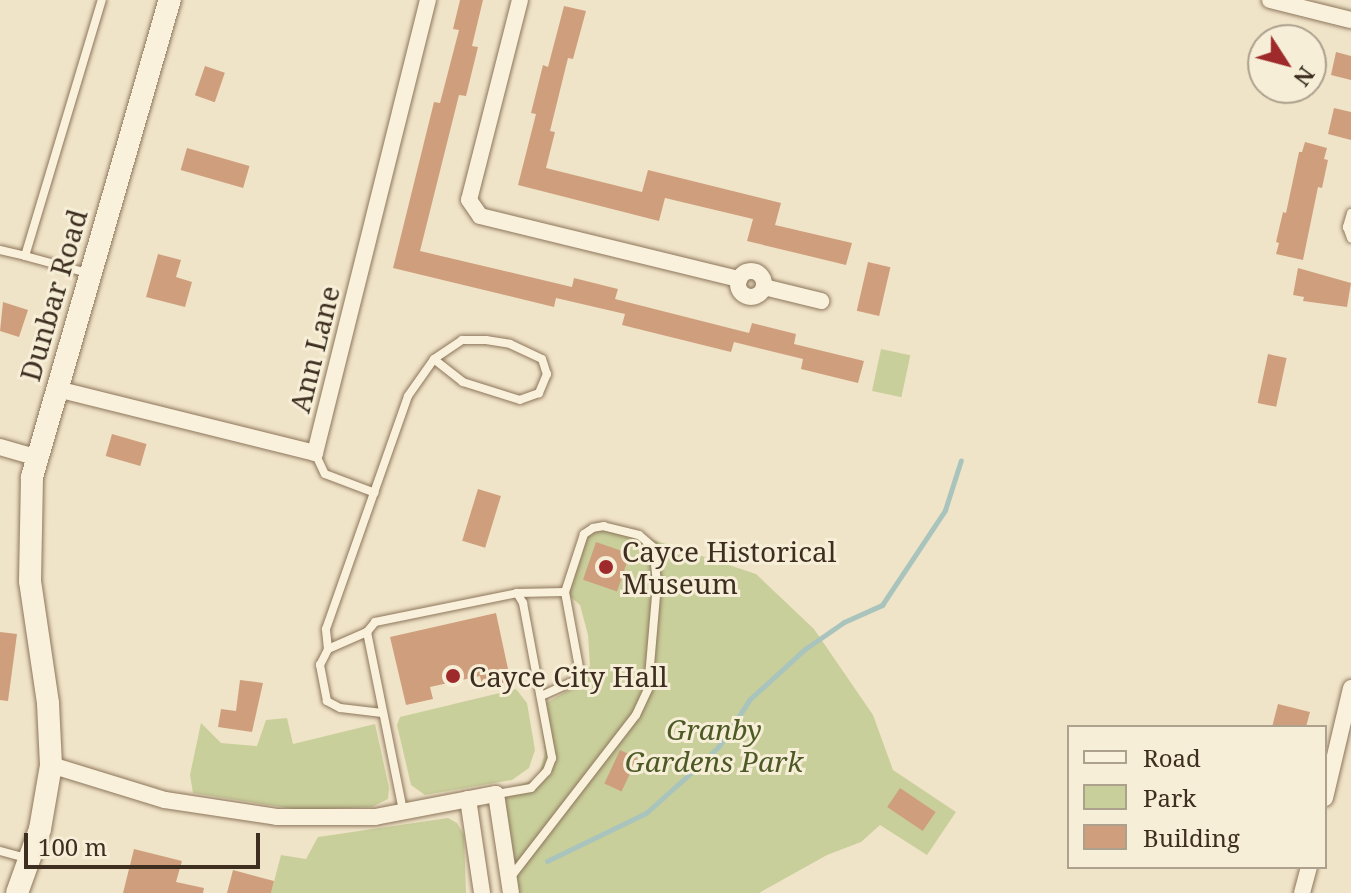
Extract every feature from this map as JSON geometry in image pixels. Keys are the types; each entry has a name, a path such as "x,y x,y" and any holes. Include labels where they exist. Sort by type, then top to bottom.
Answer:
{"street":[{"name":"Dunbar Road","path":"17,893 46,802 51,765 48,703 30,581 30,494 36,457 170,0"},
{"name":"Ann Lane","path":"57,389 315,453 428,0"},
{"path":"520,0 469,200 480,216 739,279 739,289 747,297 755,297 764,287 821,301"},
{"path":"1270,0 1351,20"},
{"path":"0,447 36,457"},
{"path":"1327,790 1351,688"},
{"path":"51,765 165,800 245,813 342,819 403,812 496,794 510,885"},
{"path":"468,799 482,893"},
{"path":"1302,893 1308,869"}],"lane":[{"path":"25,256 102,0"},
{"path":"1351,213 1347,227 1351,238"},
{"path":"0,250 91,274"},
{"path":"382,713 340,708 327,701 320,665 328,649 326,629 408,396 434,359 462,340 510,344 542,359 547,374 539,393 520,400 463,382 434,359"},
{"path":"315,453 325,474 375,493"},
{"path":"510,885 636,715 648,689 657,583 653,547 639,535 604,526 584,534 565,592 581,678 541,696"},
{"path":"328,649 367,632 375,622 517,593 565,592"},
{"path":"496,794 531,788 547,771 552,758 523,603 517,593"},
{"path":"367,632 403,812"},
{"path":"0,851 30,858"}],"green space":[{"path":"881,349 910,355 901,397 872,391"},
{"name":"Granby Gardens Park","path":"593,528 639,535 756,574 814,629 873,715 893,770 956,812 927,855 880,825 861,842 827,855 759,893 511,893 496,794 538,778 545,753 539,707 581,683 590,666 588,635 580,605 565,592 584,534"},
{"path":"516,689 527,703 535,750 529,768 512,780 425,795 411,785 397,725 400,717"},
{"path":"287,718 293,744 375,724 389,788 388,799 372,807 300,810 193,793 190,775 201,723 221,743 257,746 266,720"},
{"path":"448,818 457,823 464,835 466,893 271,893 281,855 306,859 318,837"}],"building":[{"path":"460,0 483,0 472,46 478,47 466,96 459,95 420,251 572,287 574,278 618,289 615,299 749,333 752,323 796,334 794,344 864,361 858,383 801,369 803,359 734,342 731,352 622,325 625,314 556,298 554,307 393,268 434,102 440,103 459,30 453,29"},
{"path":"564,6 586,11 573,59 568,58 550,131 555,132 546,168 642,192 648,170 781,203 775,225 852,243 846,265 747,241 753,219 665,198 659,221 518,185 536,114 531,113 543,65 548,67"},
{"path":"1336,52 1351,56 1351,80 1331,75"},
{"path":"205,66 225,73 215,102 195,95"},
{"path":"1334,108 1351,112 1351,140 1328,134"},
{"path":"1305,142 1327,148 1324,159 1328,160 1322,188 1318,187 1303,260 1276,254 1279,243 1276,242 1283,212 1286,213 1299,152 1302,152"},
{"path":"187,148 249,166 243,188 181,170"},
{"path":"158,254 181,260 176,277 192,282 185,307 146,297"},
{"path":"868,262 890,267 879,316 857,311"},
{"path":"1298,268 1351,283 1347,307 1303,301 1304,297 1293,295"},
{"path":"3,302 28,310 19,337 0,331"},
{"path":"1268,354 1287,358 1276,407 1258,403"},
{"path":"112,434 147,444 140,466 106,456"},
{"path":"478,489 501,496 485,548 462,541"},
{"name":"Cayce Historical Museum","path":"596,542 630,554 617,592 583,580"},
{"path":"496,613 511,683 483,689 480,676 430,687 433,699 406,705 390,637"},
{"path":"0,632 17,634 8,701 0,700"},
{"path":"240,680 263,683 252,732 218,727 221,709 236,711"},
{"path":"1278,704 1310,712 1307,725 1273,725"},
{"path":"620,750 637,758 622,792 604,784"},
{"path":"900,788 936,812 923,831 887,807"},
{"path":"134,849 182,861 176,882 204,888 203,893 123,893"},
{"path":"233,870 274,881 271,893 227,893"}],"waterway":[{"path":"547,861 646,813 719,746 750,699 805,649 844,622 882,605 945,510 961,460"}],"place":[{"name":"Cayce Historical Museum","path":"606,567"},
{"name":"Cayce City Hall","path":"453,676"}]}
